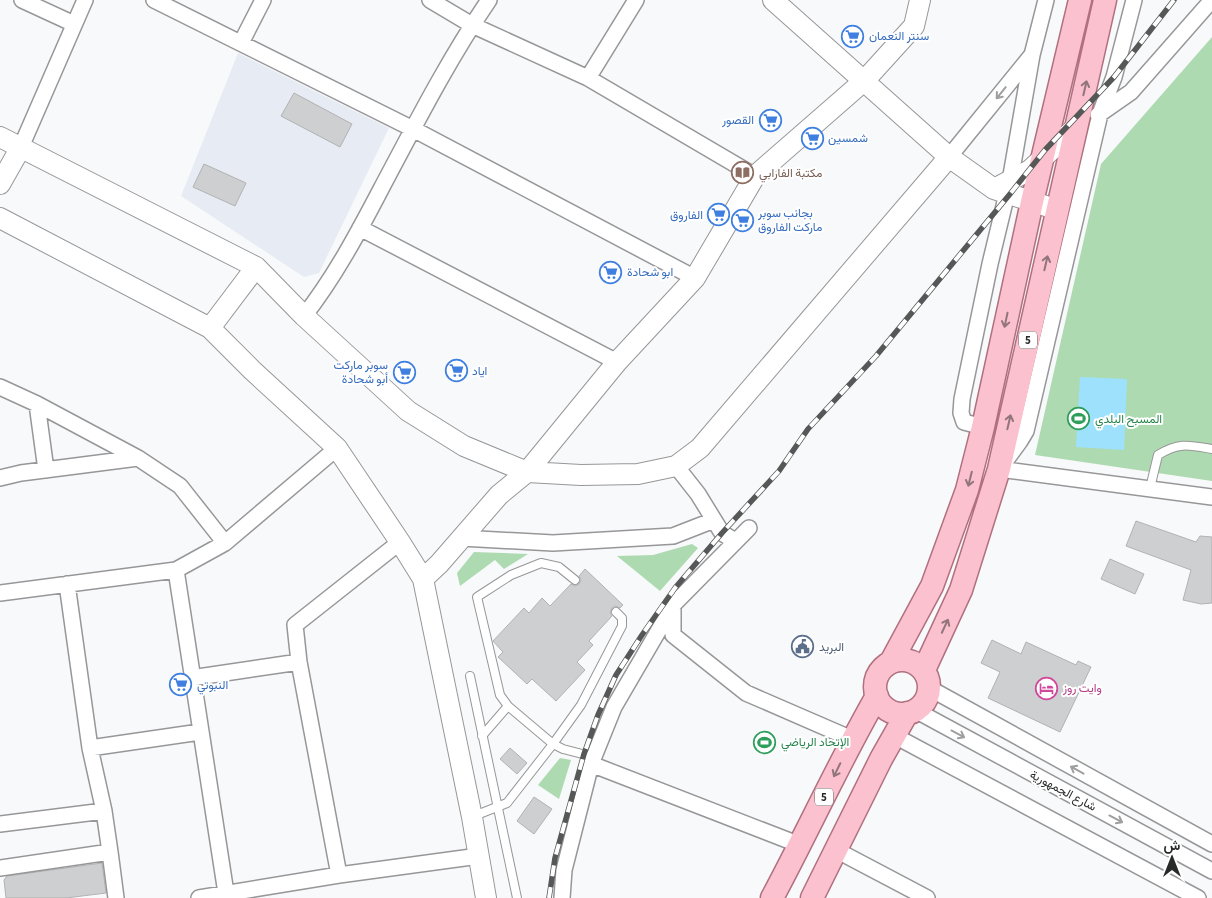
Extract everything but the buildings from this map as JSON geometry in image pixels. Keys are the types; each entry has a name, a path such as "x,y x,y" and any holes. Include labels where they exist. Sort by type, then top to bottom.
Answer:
{"main road":[{"name":"5","path":"891,662 932,586 967,490 1080,0"},
{"name":"5","path":"926,679 962,590 999,469 1105,0"},
{"path":"812,898 893,735 911,712 922,705 927,697 926,679 917,664 900,660 891,662 880,673 876,688 877,696 886,708 892,712 911,712"},
{"name":"5","path":"772,898 852,739 877,696"}],"street":[{"path":"22,0 74,24"},
{"path":"0,184 21,147 86,0"},
{"path":"154,0 413,129 695,278"},
{"path":"241,43 263,0"},
{"path":"430,0 472,25 588,78 755,176"},
{"path":"304,316 316,301 360,228 413,129 472,25 489,0"},
{"path":"588,78 636,0"},
{"path":"773,0 865,80 949,157 1032,202 1058,210"},
{"path":"423,578 440,564 499,495 527,472 617,362 695,278 755,176 865,80 914,26 920,0"},
{"path":"983,427 964,422 961,413 962,400 1004,188 1032,55 1046,0"},
{"path":"1134,0 1114,77 1100,114 1026,431 999,469 1212,497"},
{"path":"1004,188 1030,170 1075,128 1100,114 1131,92 1212,0"},
{"path":"0,137 256,267 304,316 408,411 464,446 527,472 581,475 638,474 676,466 700,448 949,157 1032,55"},
{"path":"0,218 210,328 252,370 337,448 423,578 472,817 486,898"},
{"path":"360,228 617,362"},
{"path":"210,328 256,267"},
{"path":"0,387 37,404 138,458 180,486 225,543"},
{"path":"37,404 46,470"},
{"path":"0,594 176,570 225,543 337,448"},
{"path":"0,478 138,458"},
{"path":"676,466 698,494 722,533 735,542"},
{"path":"461,538 553,543 673,536 714,520"},
{"path":"562,898 564,870 592,761 614,707 674,604 748,528"},
{"path":"339,875 299,662 295,625 400,542"},
{"path":"176,570 191,678 226,893"},
{"path":"67,584 90,748 104,812 116,898"},
{"path":"674,604 673,635 746,693 852,739"},
{"path":"191,678 299,662"},
{"name":"شارع الجمهورية","path":"926,679 1212,844"},
{"name":"شارع الجمهورية","path":"911,712 1212,871"},
{"path":"90,748 200,732"},
{"path":"893,735 1198,898"},
{"path":"592,761 800,845"},
{"path":"0,824 104,812"},
{"path":"836,850 928,898"},
{"path":"0,868 110,852"},
{"path":"199,898 339,875 479,856"}],"lane":[{"path":"1150,488 1158,454 1170,447 1185,445 1212,449"},
{"path":"575,580 559,568 540,563 511,575 477,597 500,695 508,706 553,744 592,761"},
{"path":"472,817 507,804 581,705 622,626 622,618 616,612"},
{"path":"470,676 517,898"},
{"path":"482,736 508,706"}],"shaded area":[{"path":"238,53 389,128 319,273 304,277 181,196"}],"green space":[{"path":"1212,37 1212,481 1035,455 1101,164"},
{"path":"692,544 698,548 660,591 617,556 653,555"},
{"path":"474,552 528,554 504,569 495,560 460,586 457,573"},
{"path":"560,758 571,760 559,799 538,785"}],"water":[{"path":"1080,377 1127,379 1124,450 1076,447"}],"railway":[{"path":"549,898 555,858 584,754 598,715 616,675 642,635 675,588 779,471 808,429 876,356 1045,150 1114,77 1174,0"}],"place":[{"name":"سنتر النعمان","path":"853,36"},
{"name":"القصور","path":"770,120"},
{"name":"شمسين","path":"812,138"},
{"name":"مكتبة الفارابي","path":"743,173"},
{"name":"الفاروق","path":"719,215"},
{"name":"بجانب سوبر ماركت الفاروق","path":"742,220"},
{"name":"ابو شحادة","path":"611,272"},
{"name":"اياد","path":"456,371"},
{"name":"سوبر ماركت أبو شحادة","path":"404,372"},
{"name":"المسبح البلدي","path":"1079,419"},
{"name":"البريد","path":"803,647"},
{"name":"النبوتي","path":"181,685"},
{"name":"وايت روز","path":"1047,688"},
{"name":"الإتحاد الرياضي","path":"765,742"}]}
